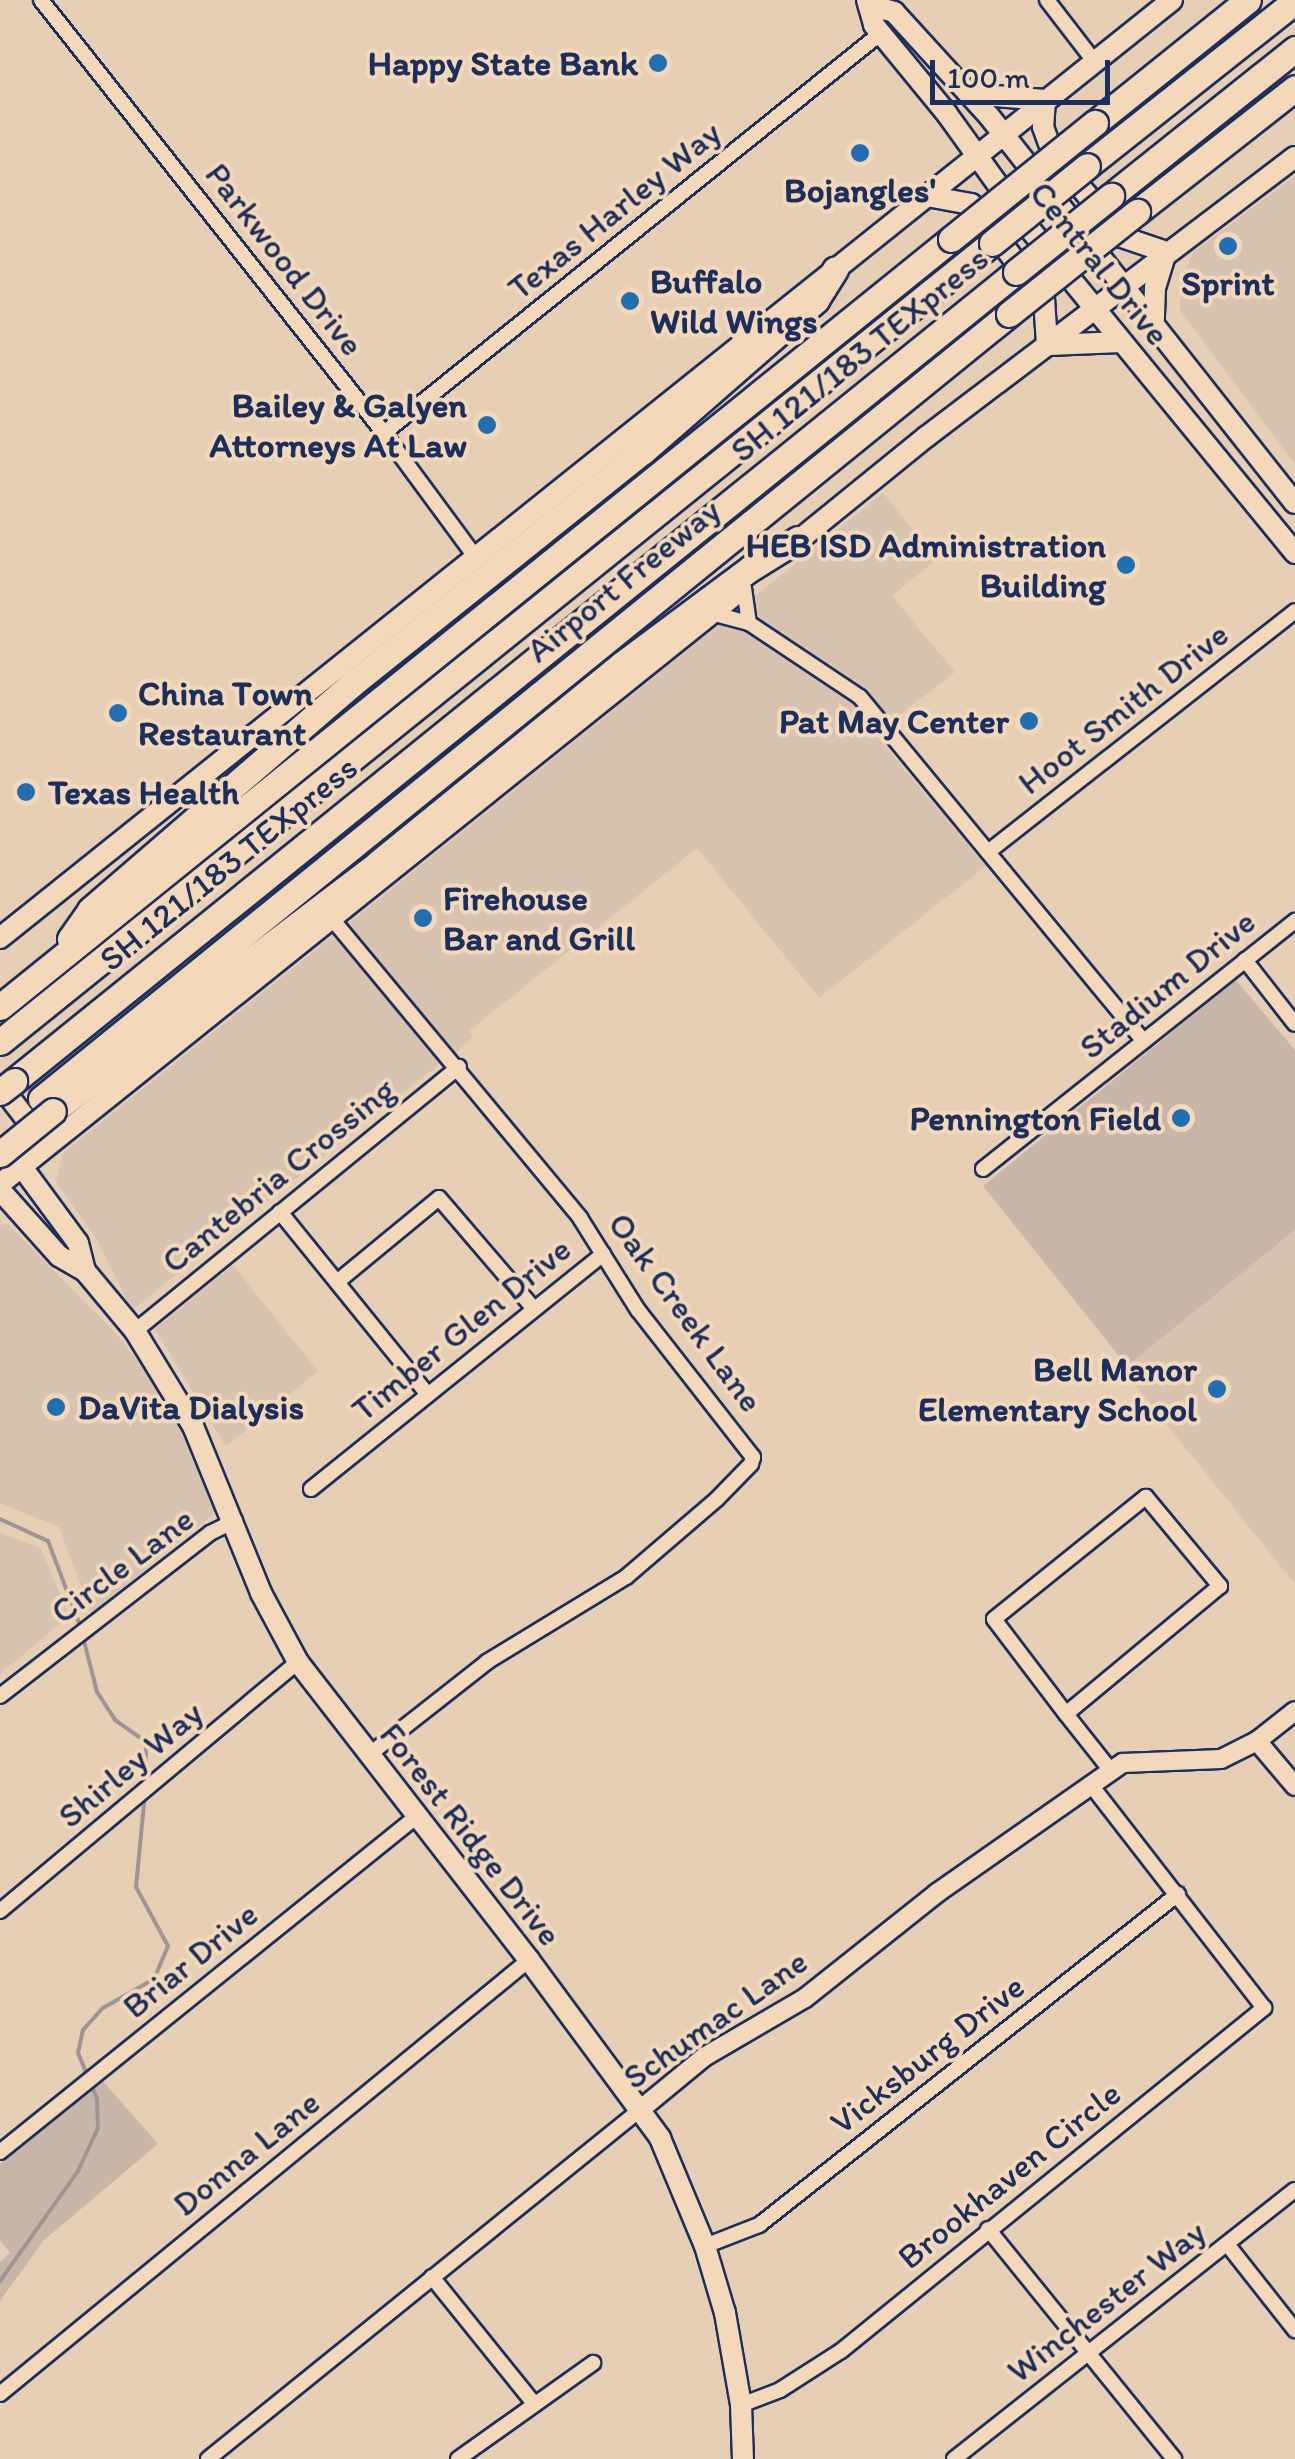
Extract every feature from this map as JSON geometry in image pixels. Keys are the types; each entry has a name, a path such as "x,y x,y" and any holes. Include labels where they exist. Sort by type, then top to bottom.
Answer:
{"highway":[{"name":"Airport Freeway","path":"0,1007 1248,0"},
{"name":"SH 121/183 TEXpress","path":"0,1042 1295,1"},
{"name":"SH 121/183 TEXpress","path":"5,1086 1295,49"},
{"name":"Airport Freeway","path":"0,1136 52,1116 1009,314 1295,88"},
{"path":"1262,114 1295,107"},
{"path":"53,964 90,910 409,637 642,452 816,300 835,270"},
{"path":"11,1160 52,1116 317,911 622,664 751,568 798,540"}],"main road":[{"path":"0,938 1172,0"},
{"name":"Central Drive","path":"1291,540 1094,309 874,25 877,2 894,12 970,94 1295,503"},
{"path":"881,33 895,31 920,50 930,48"},
{"path":"970,94 1045,100"},
{"path":"1045,100 1043,127 1052,154 1122,237 1166,252 1156,288 1154,321"},
{"name":"Airport Freeway","path":"52,1116 332,920 744,588 798,540 1124,284 1295,157"},
{"path":"927,196 971,204 1044,298 1047,345 1121,342"},
{"path":"5,1086 30,1124 52,1116"},
{"name":"Forest Ridge Drive","path":"0,1136 11,1160 78,1243 86,1270 134,1330 188,1415 261,1593 298,1662 641,2109 679,2178 726,2313 741,2405 742,2459"},
{"path":"0,1187 11,1160"},
{"name":"Forest Ridge Drive","path":"0,1187 59,1256 86,1270"}],"street":[{"name":"Parkwood Drive","path":"41,0 384,433 477,559"},
{"path":"1047,0 1094,62"},
{"name":"Texas Harley Way","path":"384,433 881,33"},
{"path":"744,588 749,623"},
{"name":"Hoot Smith Drive","path":"988,852 1295,611"},
{"path":"711,614 749,623 860,697 1144,1041"},
{"name":"Oak Creek Lane","path":"332,920 459,1067 580,1218 644,1319 748,1448 751,1464 626,1577 487,1662 369,1755"},
{"name":"Stadium Drive","path":"982,1169 1295,921"},
{"path":"1245,960 1295,1024"},
{"name":"Cantebria Crossing","path":"134,1330 459,1067"},
{"path":"337,1282 438,1198 534,1309"},
{"path":"280,1212 428,1394"},
{"name":"Timber Glen Drive","path":"310,1489 603,1254"},
{"path":"1066,1714 1220,1586 1150,1498 1126,1510 994,1619 1066,1714 1112,1772"},
{"name":"Circle Lane","path":"0,1696 210,1532 234,1521"},
{"name":"Shirley Way","path":"0,1911 298,1662"},
{"name":"Schumac Lane","path":"208,2459 704,2057 804,1998 936,1893 1134,1760 1184,1764 1221,1759 1257,1741 1295,1711"},
{"path":"1257,1741 1295,1786"},
{"path":"1092,1786 1178,1894"},
{"name":"Briar Drive","path":"0,2152 417,1816"},
{"name":"Brookhaven Circle","path":"741,2405 780,2390 841,2351 1261,2012 1264,2004 1178,1894"},
{"name":"Vicksburg Drive","path":"705,2246 758,2225 1178,1894"},
{"name":"Donna Lane","path":"0,2394 529,1960"},
{"name":"Winchester Way","path":"954,2459 1295,2190"},
{"path":"988,2230 1174,2459"},
{"path":"1227,2244 1295,2330"},
{"path":"432,2277 533,2402"},
{"path":"458,2459 533,2402 594,2363"}],"shaded area":[{"path":"1295,176 1295,464 1180,310 1182,279 1193,252"},
{"path":"883,493 937,559 892,596 955,672 875,734 986,866 819,998 697,848 469,1031 473,1037 132,1310 96,1238 56,1182 63,1153"},
{"name":"Pennington Field","path":"1236,980 1295,1050 1295,1230 1127,1366 983,1186"},
{"path":"8,1224 120,1338 163,1395 197,1459 216,1512 91,1613 59,1527 0,1503 0,1225"},
{"name":"Bell Manor Elementary School","path":"1295,1230 1295,1584 1122,1369"},
{"path":"233,1265 318,1371 226,1447 155,1329"},
{"path":"0,1533 41,1548 69,1616 0,1674"},
{"path":"103,2081 158,2144 44,2240 0,2301 0,2262 10,2253 0,2240 0,2164"}],"waterway":[{"path":"0,1519 48,1541 81,1628"},
{"path":"83,1637 97,1692 115,1720 146,1742 145,1785"},
{"path":"0,2281 78,2171 98,2128 97,2099 78,2053 83,2030 103,2008 154,1979 168,1946 136,1887 145,1794"}],"place":[{"name":"Happy State Bank","path":"658,63"},
{"name":"Bojangles'","path":"860,153"},
{"name":"Sprint","path":"1228,246"},
{"name":"Buffalo Wild Wings","path":"630,301"},
{"name":"Bailey & Galyen Attorneys At Law","path":"487,425"},
{"name":"HEB ISD Administration Building","path":"1126,565"},
{"name":"China Town Restaurant","path":"118,713"},
{"name":"Pat May Center","path":"1029,721"},
{"name":"Texas Health","path":"26,792"},
{"name":"Firehouse Bar and Grill","path":"423,918"},
{"name":"Pennington Field","path":"1181,1118"},
{"name":"Bell Manor Elementary School","path":"1217,1389"},
{"name":"DaVita Dialysis","path":"56,1407"}]}
